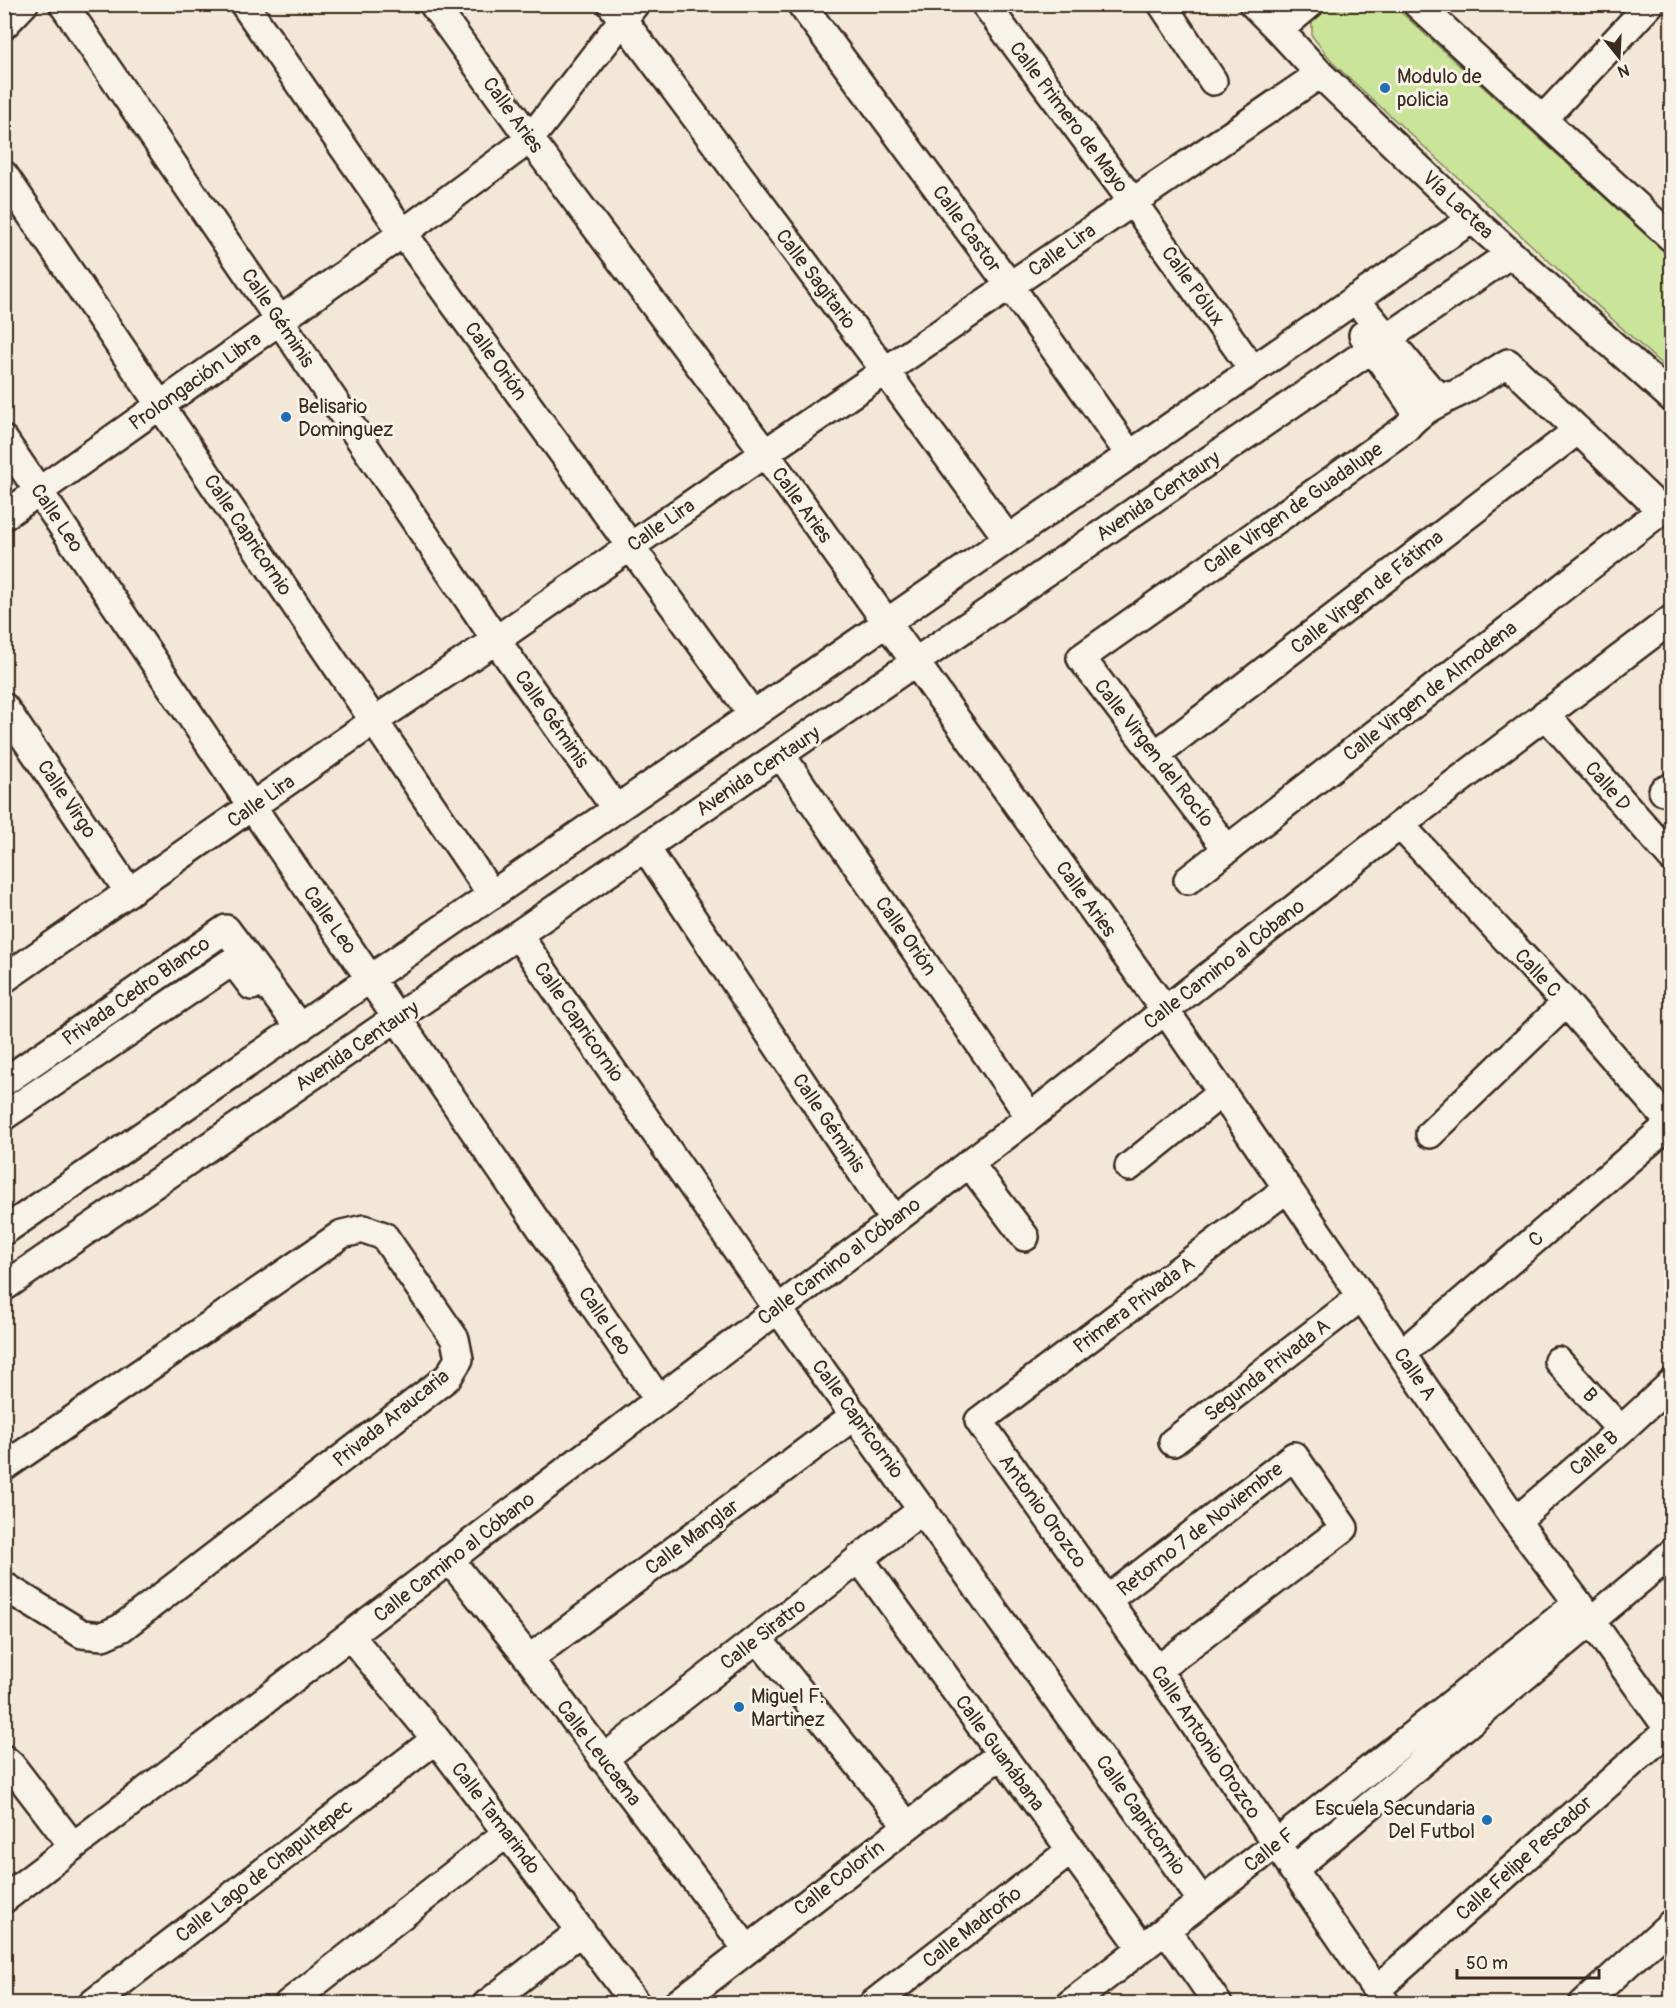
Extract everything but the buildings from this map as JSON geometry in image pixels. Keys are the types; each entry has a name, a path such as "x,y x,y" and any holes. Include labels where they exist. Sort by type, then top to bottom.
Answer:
{"street":[{"path":"4,25 24,4"},
{"name":"Calle Géminis","path":"63,4 496,640 616,809"},
{"name":"Calle Orión","path":"244,4 403,233 753,715"},
{"name":"Calle Aries","path":"434,4 530,139 765,453 1165,1010"},
{"name":"Calle Castor","path":"801,4 1010,286 1130,455"},
{"name":"Calle Primero de Mayo","path":"985,4 1132,201"},
{"path":"1162,4 1213,81"},
{"name":"Vía Lactea","path":"1253,4 1320,74 1472,219 1671,398"},
{"path":"1279,30 1310,4"},
{"path":"1417,4 1671,238"},
{"path":"1543,119 1650,4"},
{"name":"Prolongación Libra","path":"4,516 403,233 530,139 623,10"},
{"name":"Calle Sagitario","path":"623,10 1008,539"},
{"name":"Calle Lira","path":"4,979 765,453 1320,74"},
{"name":"Calle Capricornio","path":"4,175 492,895"},
{"name":"Calle Pólux","path":"1132,201 1253,370"},
{"path":"4,1231 1472,219"},
{"name":"Avenida Centaury","path":"4,1287 1510,254"},
{"path":"1349,303 1380,343 1428,387 1437,394 1448,396"},
{"path":"1380,343 1414,410 1413,419"},
{"name":"Calle Virgen de Guadalupe","path":"1081,658 1406,428 1413,419 1448,396 1461,391 1508,363 1578,430"},
{"path":"1578,430 1667,506"},
{"name":"Calle Virgen de Fátima","path":"1155,755 1578,430"},
{"name":"Calle Leo","path":"4,440 658,1399"},
{"name":"Calle Virgen de Almodena","path":"1188,880 1667,506"},
{"name":"Calle Camino al Cóbano","path":"4,1899 351,1637 449,1559 1030,1117 1400,825 1671,619"},
{"name":"Calle Virgen del Rocío","path":"1081,658 1227,849"},
{"name":"Calle Virgo","path":"4,707 129,892"},
{"name":"Calle D","path":"1545,714 1671,858"},
{"name":"Calle Orión","path":"781,754 1030,1117"},
{"name":"Calle C","path":"1400,825 1566,1003 1671,1124"},
{"name":"Calle Géminis","path":"645,847 893,1220"},
{"name":"Privada Cedro Blanco","path":"4,1082 226,929 294,1032"},
{"name":"Calle Capricornio","path":"518,935 778,1309 1202,1901"},
{"name":"Privada Cedro Blanco","path":"4,1116 233,961 294,1032"},
{"path":"1430,1134 1566,1003"},
{"name":"Calle A","path":"1165,1010 1516,1521 1670,1730"},
{"path":"1129,1167 1222,1092"},
{"name":"C","path":"1401,1354 1671,1124"},
{"path":"969,1163 1025,1237"},
{"name":"Primera Privada A","path":"979,1421 1288,1188"},
{"name":"Privada Araucaria","path":"4,1467 342,1234 364,1229 384,1236 455,1339 459,1359 448,1377 122,1628 103,1636 82,1634 4,1586"},
{"name":"Segunda Privada A","path":"1173,1442 1362,1297"},
{"name":"B","path":"1558,1361 1621,1430"},
{"name":"Calle B","path":"1516,1521 1621,1430 1671,1383"},
{"name":"Calle Manglar","path":"529,1659 855,1414"},
{"name":"Antonio Orozco","path":"979,1421 1107,1600"},
{"name":"Retorno 7 de Noviembre","path":"1107,1600 1294,1456 1344,1528 1157,1670"},
{"name":"Calle Siratro","path":"603,1759 923,1509"},
{"path":"1585,1613 1671,1553"},
{"name":"Calle Guanábana","path":"859,1558 1142,1948"},
{"name":"Calle Leucaena","path":"449,1559 529,1659 747,1949"},
{"name":"Calle Antonio Orozco","path":"1107,1600 1381,1997"},
{"name":"Calle F","path":"1070,2004 1276,1844 1585,1613"},
{"name":"Calle F","path":"1293,1870 1585,1613"},
{"name":"Calle Tamarindo","path":"351,1637 436,1739 636,2004"},
{"path":"758,1639 907,1825"},
{"name":"Calle Felipe Pescador","path":"1381,1997 1670,1730"},
{"name":"Calle Lago de Chapultepec","path":"92,2004 436,1739"},
{"name":"Calle Colorín","path":"677,2004 1001,1754"},
{"path":"4,1759 73,1846"},
{"path":"288,2004 507,1833"},
{"name":"Calle Madroño","path":"873,2004 1070,1851"},
{"path":"1583,2004 1671,1923"},
{"path":"1166,1929 1218,2004"},
{"path":"487,2004 582,1931"}],"green space":[{"path":"1325,5 1393,5 1671,258 1671,373 1335,65 1312,36 1312,19"}],"place":[{"name":"Modulo de policia","path":"1385,88"},
{"name":"Belisario Dominguez","path":"286,417"},
{"name":"Miguel F. Martinez","path":"739,1707"},
{"name":"Escuela Secundaria Del Futbol","path":"1487,1820"}]}
